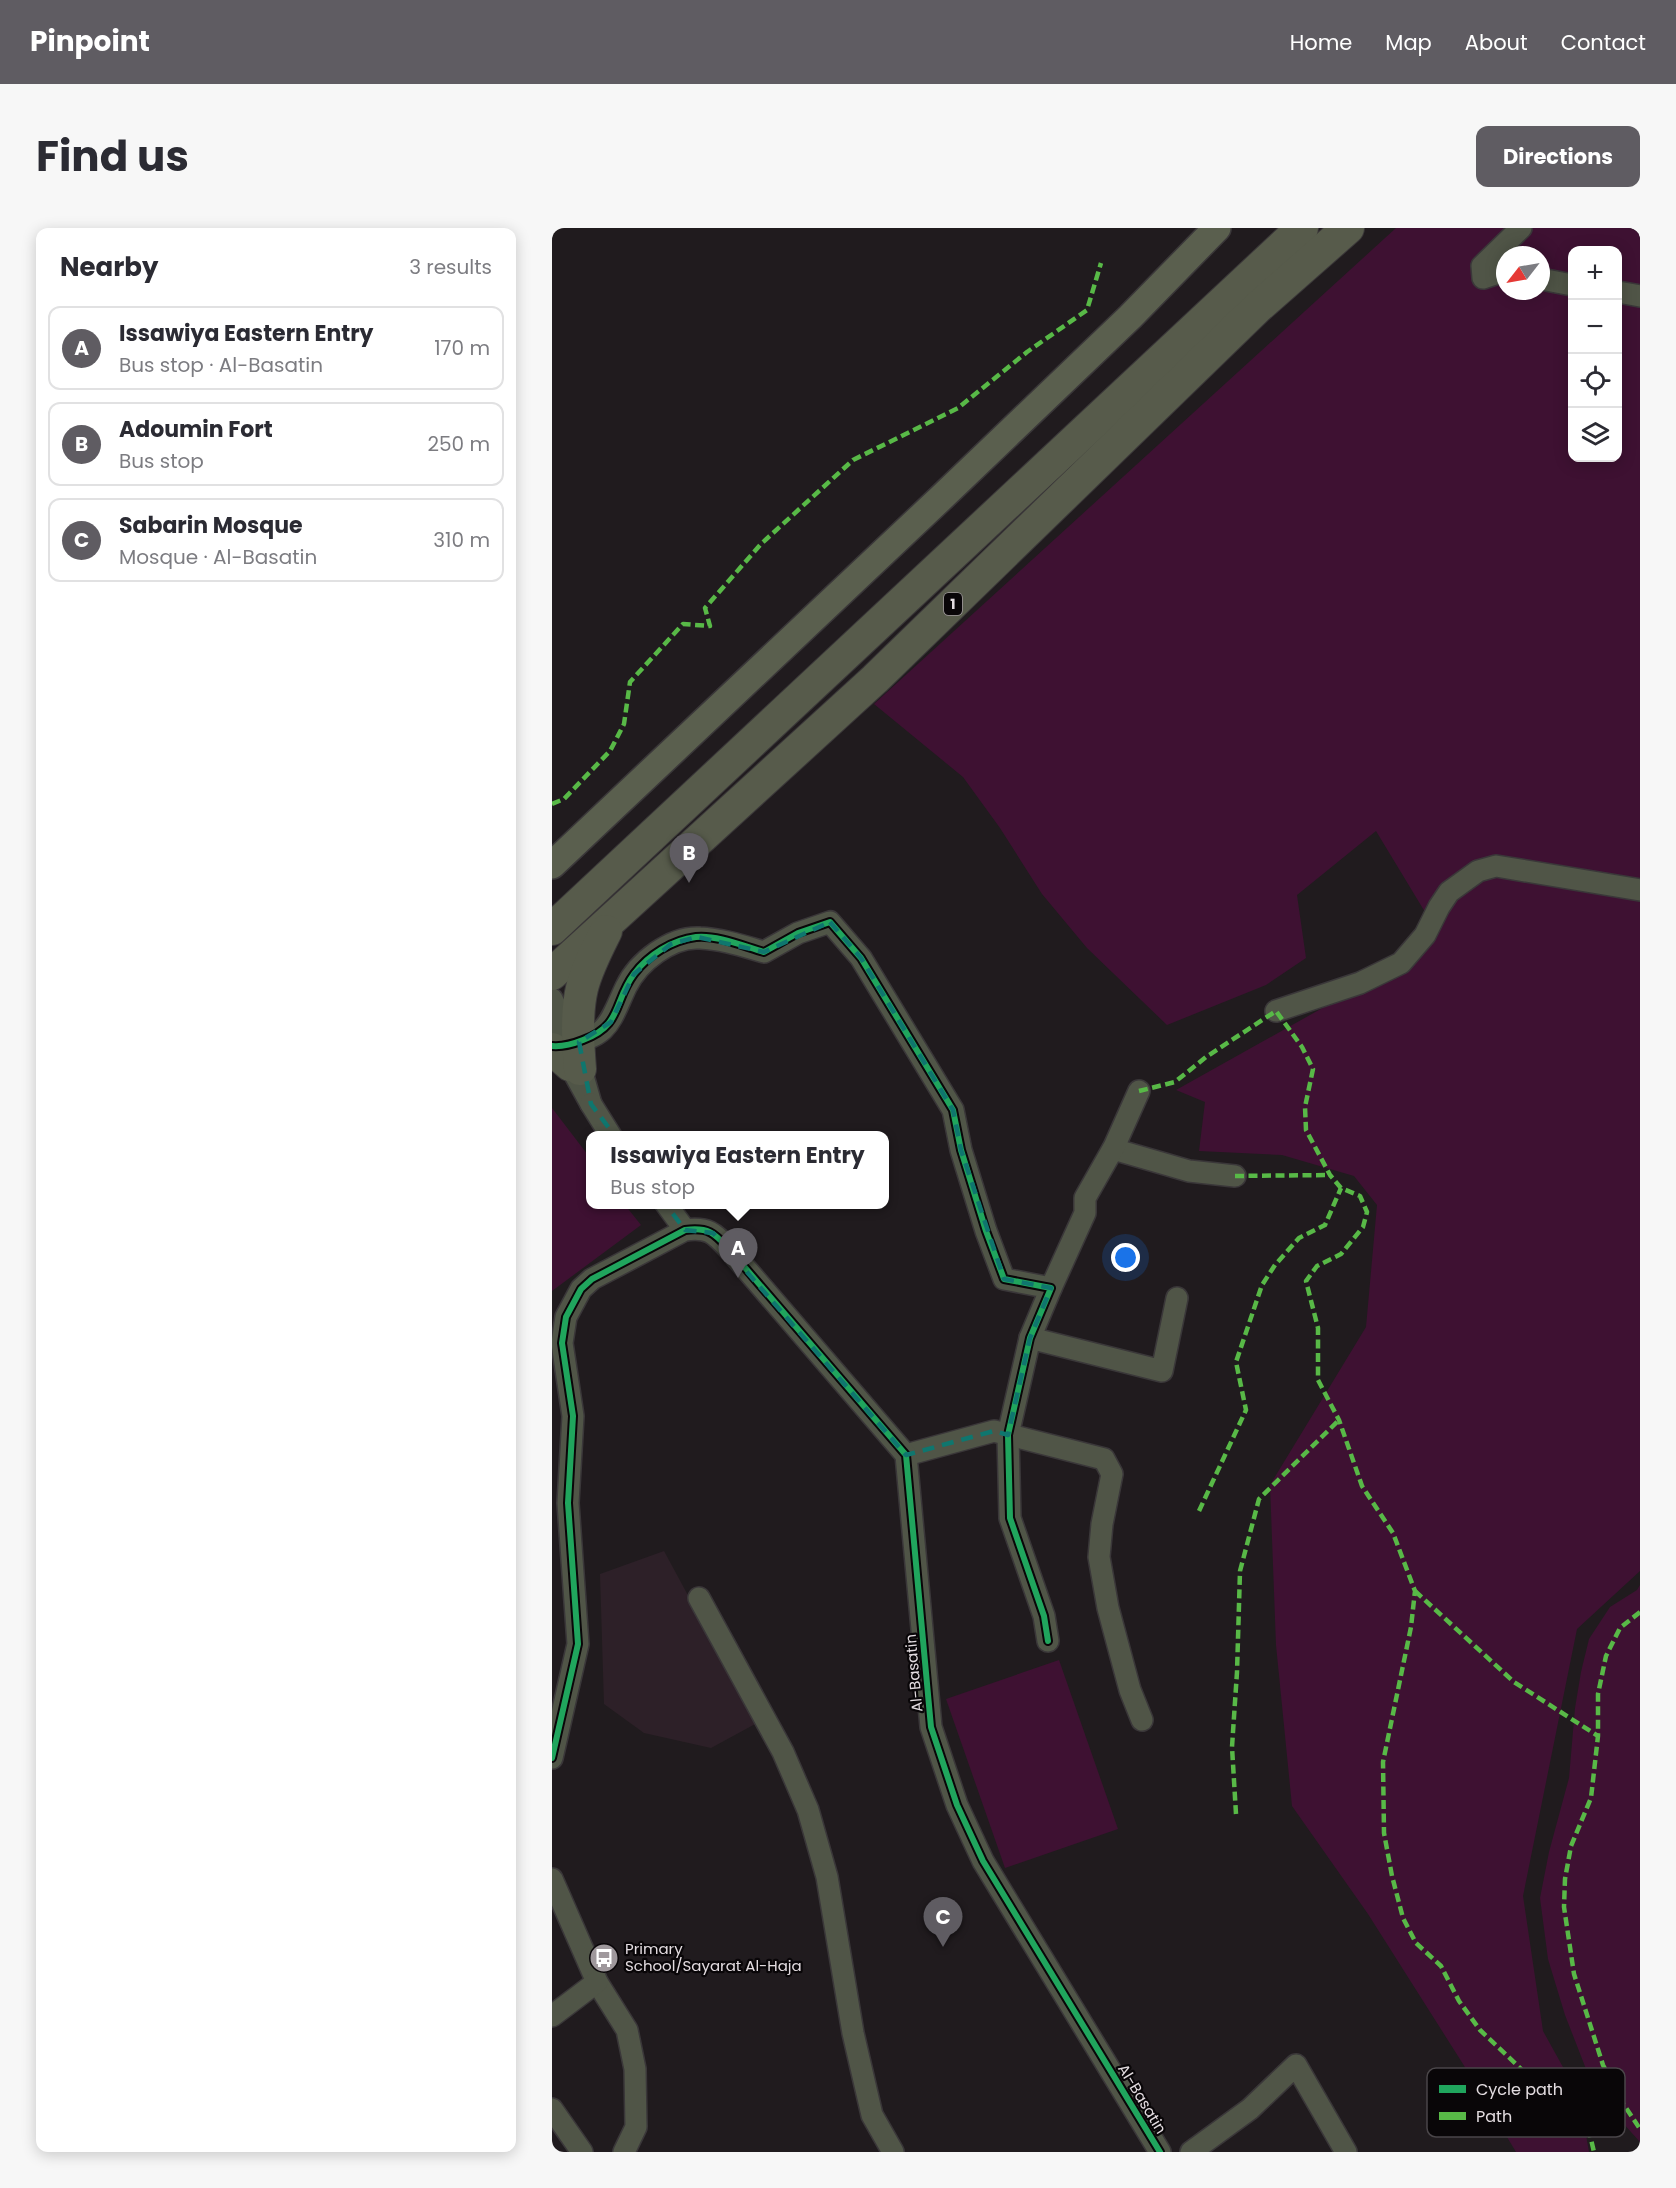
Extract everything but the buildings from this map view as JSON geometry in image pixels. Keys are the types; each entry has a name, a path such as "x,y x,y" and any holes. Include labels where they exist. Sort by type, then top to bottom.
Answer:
{"highway":[{"name":"1","path":"552,929 565,911 1302,228"},
{"name":"1","path":"552,974 875,679 1257,308 1348,228"},
{"path":"565,1049 582,988 595,953 613,918"}],"main road":[{"path":"552,865 942,497 1121,325 1217,228"}],"street":[{"path":"1503,246 1521,228"},
{"path":"1496,252 1482,266 1482,278 1496,274"},
{"path":"1550,281 1568,284"},
{"path":"1622,293 1640,296"},
{"path":"1276,1011 1360,982 1401,963 1425,935 1449,892 1478,871 1496,866 1640,890"},
{"path":"565,1049 602,1032 611,1022 634,974 648,958 671,944 697,937 724,940 764,952 798,933 830,922 861,958 953,1110 961,1150 986,1231 1004,1279 1051,1288"},
{"path":"552,999 565,1049 591,1104 608,1131"},
{"path":"1048,1641 1044,1616 1010,1518 1008,1435 1030,1338 1085,1213 1085,1198 1113,1149 1139,1092"},
{"path":"1113,1149 1189,1171 1235,1176"},
{"path":"670,1209 685,1230"},
{"path":"552,1758 578,1644 568,1503 573,1416 562,1343 566,1317 581,1289 592,1279 685,1230 700,1228 713,1233 721,1241 906,1455 994,1431 1104,1459 1112,1474 1102,1524 1099,1557 1108,1608 1121,1659 1142,1720"},
{"path":"1030,1338 1162,1371 1177,1298"},
{"name":"Al-Basatin","path":"906,1455 931,1727 957,1805 983,1861 1160,2152"},
{"path":"699,1598 783,1752 808,1810 827,1877 853,2033 872,2115 893,2152"},
{"path":"553,1885 597,1982 627,2030 635,2069 636,2127 624,2152"},
{"path":"552,2016 597,1982"},
{"path":"1191,2152 1250,2109 1296,2065 1346,2152"},
{"path":"552,2109 582,2152"}],"highlighted area":[{"path":"830,922 861,958 953,1110 961,1150 1004,1279 1051,1288 1030,1338 1008,1435 994,1431 906,1455 713,1233 685,1230 591,1104 579,1042 611,1022 634,974 671,944 697,937 764,952"}],"shaded area":[{"path":"1396,228 1640,228 1640,1571 1577,1629 1523,1896 1543,2031 1563,2068 1465,2068 1368,1914 1292,1806 1276,1645 1270,1485 1366,1327 1377,1205 1354,1176 1282,1155 1199,1151 1205,1102 1176,1090 1394,968 1425,912 1376,831 1297,895 1306,958 1266,985 1167,1025 1087,948 1042,894 1000,828 963,777 874,704"},
{"path":"552,1108 586,1152 586,1209 628,1209 641,1225 552,1291"},
{"path":"664,1551 757,1723 711,1748 644,1733 604,1704 600,1574"},
{"path":"1640,1585 1640,2142 1625,2125 1625,2068 1586,2068 1565,2015 1548,1959 1540,1898 1549,1852 1569,1778 1575,1708 1589,1639 1610,1607 1637,1590"},
{"path":"1059,1660 1118,1829 1005,1868 946,1699"},
{"path":"1507,2137 1586,2137 1589,2152 1516,2152"}],"marked path":[{"path":"552,804 564,799 610,751 624,724 630,682 683,624 710,626 705,608 761,544 853,460 958,408 1027,352 1087,310 1101,263"},
{"path":"1139,1091 1175,1082 1206,1057 1276,1011 1302,1047 1313,1069 1305,1107 1306,1130 1330,1175 1341,1188 1360,1196 1367,1212 1363,1227 1341,1254 1317,1266 1306,1281 1318,1328 1318,1380 1339,1420 1362,1486 1393,1533 1415,1591 1411,1627 1383,1762 1384,1833 1392,1876 1403,1918 1416,1943 1441,1966 1459,2001 1480,2030 1520,2068"},
{"path":"1235,1176 1330,1175"},
{"path":"1199,1511 1246,1410 1236,1362 1262,1285 1275,1265 1299,1238 1325,1225 1341,1188"},
{"path":"1236,1814 1232,1747 1240,1571 1259,1499 1339,1420"},
{"path":"1415,1591 1514,1682 1598,1736"},
{"path":"1604,2068 1574,1974 1564,1907 1565,1879 1571,1846 1591,1798 1598,1736 1598,1694 1606,1656 1620,1628 1640,1612"},
{"path":"1625,2106 1640,2129"},
{"path":"1590,2137 1594,2152"}],"cycle path":[{"path":"552,1046 564,1046 579,1041 596,1034 605,1027 616,1012 627,984 634,974 661,949 678,941 696,937 713,938 764,952 798,933 830,922 861,958 953,1110 961,1150 986,1231 1004,1279 1051,1288 1030,1338 1008,1435 1010,1518 1044,1616 1048,1641"},
{"path":"552,1758 578,1644 568,1503 573,1416 562,1343 566,1317 581,1289 592,1279 685,1230 706,1230 715,1235 729,1249 906,1455 931,1727 957,1805 983,1861 1160,2152"}],"place":[{"name":"Adoumin Fort","path":"689,883"},
{"name":"Issawiya Eastern Entry","path":"738,1278"},
{"name":"Sabarin Mosque","path":"943,1947"},
{"name":"Primary School/Sayarat Al-Haja","path":"604,1958"}]}
